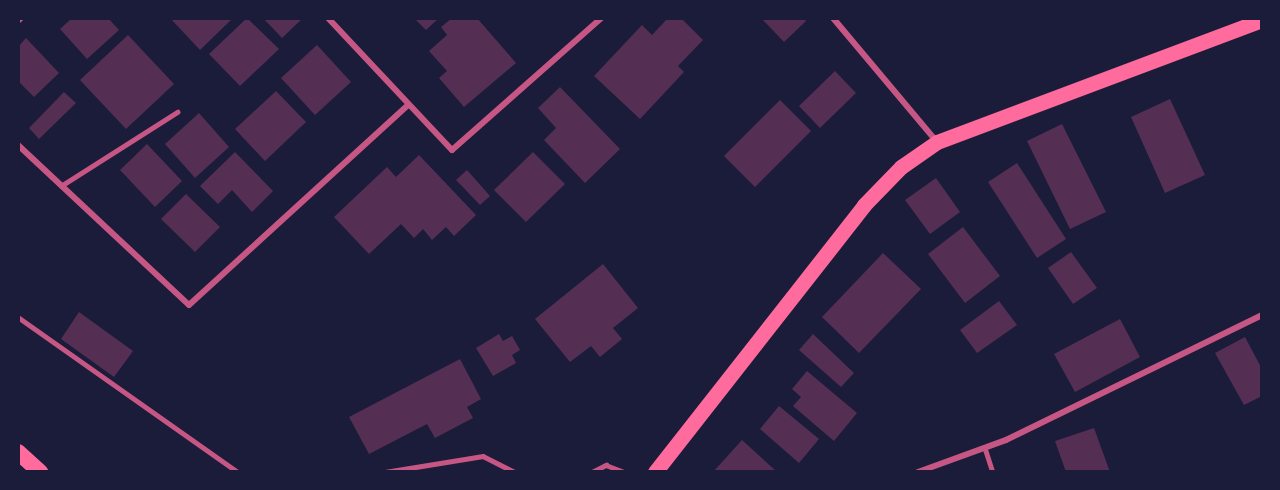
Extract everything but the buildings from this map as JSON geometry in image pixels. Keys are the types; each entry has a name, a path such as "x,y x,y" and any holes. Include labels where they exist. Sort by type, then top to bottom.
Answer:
{"highway":[{"path":"18,452 40,472"}],"main road":[{"path":"655,472 864,205 901,167 937,142 1262,20"}],"street":[{"path":"328,18 452,150 601,18"},
{"path":"833,18 937,142"},
{"path":"18,145 189,305 408,105"},
{"path":"918,472 985,448 1262,315"}],"lane":[{"path":"62,186 177,112"},
{"path":"18,317 238,472"},
{"path":"985,448 993,472"},
{"path":"385,472 483,456 514,472"},
{"path":"592,472 606,465 624,472"}]}
